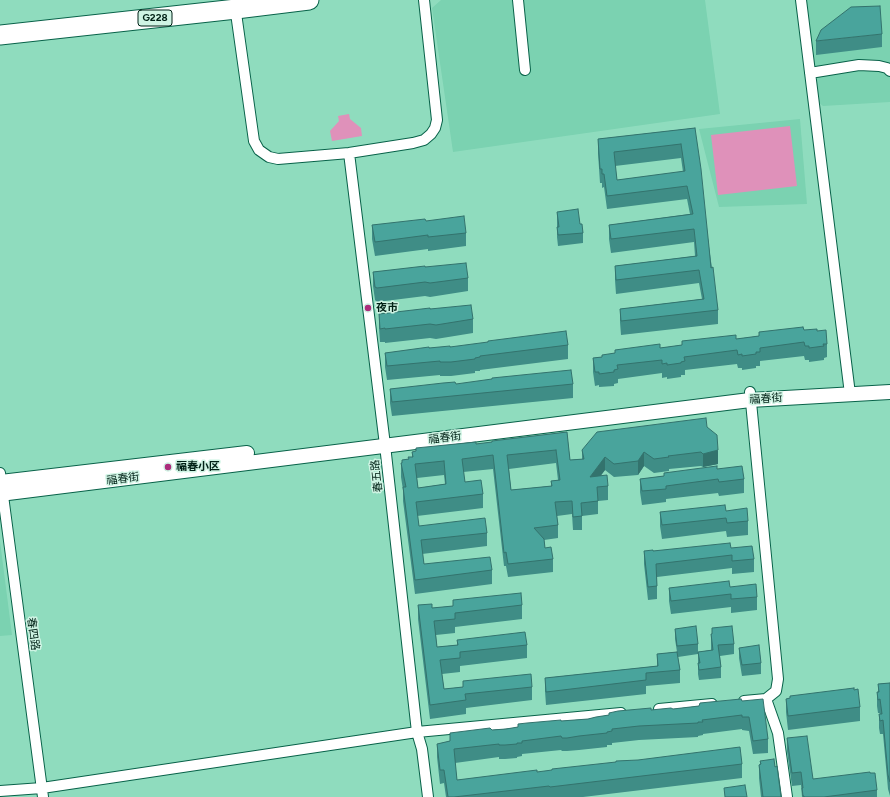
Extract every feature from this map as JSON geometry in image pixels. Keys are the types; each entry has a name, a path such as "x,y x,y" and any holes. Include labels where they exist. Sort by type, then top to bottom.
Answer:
{"highway":[{"name":"G228","path":"0,35 235,5 309,0"}],"main road":[{"name":"福春街","path":"1,485 385,441 750,396 849,390 890,384"},
{"name":"福春街","path":"849,390 890,392"}],"street":[{"path":"235,5 254,141 259,150 269,157 278,158 349,153 414,143 424,140 435,128 437,120 424,0"},
{"path":"518,0 524,70"},
{"path":"801,0 849,390"},
{"path":"810,73 859,65 879,66 890,71"},
{"name":"春五路","path":"349,153 385,441 417,732 422,749 428,797"},
{"path":"734,702 766,699 776,691 778,679 750,396"},
{"name":"春四路","path":"1,485 42,792"},
{"path":"766,699 778,733 787,797"},
{"path":"647,710 718,704"},
{"path":"0,791 42,792 417,732 631,712"}],"shaded area":[{"path":"441,0 705,0 720,114 453,152 432,8"},
{"path":"805,0 890,0 890,102 823,106 818,102"},
{"path":"349,114 350,119 361,128 362,136 332,141 330,131 339,121 338,116"},
{"path":"800,119 807,204 719,207 699,129"},
{"path":"790,126 797,186 718,195 711,135"},
{"path":"0,541 12,635 0,636"}],"building":[{"path":"880,6 882,34 816,41 821,30 851,7"},
{"path":"695,128 701,169 711,268 713,267 718,310 621,321 620,309 704,299 699,270 616,280 615,266 697,256 694,229 611,239 609,225 693,214 687,186 607,196 604,174 602,174 602,169 600,169 598,139","holes":["681,144 685,171 617,180 614,152"]},
{"path":"578,209 583,233 558,235 557,227 559,227 557,212"},
{"path":"464,216 466,233 428,237 428,235 375,242 372,225 425,219 426,221"},
{"path":"466,263 468,278 430,283 425,282 375,287 373,272"},
{"path":"471,305 473,319 436,325 430,324 380,329 379,314"},
{"path":"803,327 804,330 826,330 827,344 823,344 824,346 809,348 809,346 805,346 804,342 760,348 760,352 756,352 756,354 742,356 742,354 738,355 737,350 684,357 685,361 681,363 667,365 667,363 662,364 662,360 617,365 618,369 614,370 614,372 599,374 599,372 595,372 593,358 615,353 615,350 660,344 660,348 682,345 682,341 736,335 736,339 759,336 759,332"},
{"path":"566,331 568,345 480,356 475,359 451,362 440,361 387,366 385,353 429,347 450,347"},
{"path":"571,370 573,384 392,402 390,389 455,382 456,384 492,378"},
{"path":"706,418 707,427 717,435 718,450 703,454 701,452 654,459 644,452 638,461 614,464 605,457 590,477 607,475 608,486 597,487 598,501 581,503 582,516 573,517 572,501 555,502 558,525 534,528 544,539 545,548 551,547 553,559 508,564 506,552 504,553 493,455 462,459 465,482 481,480 483,494 416,502 419,526 485,518 487,533 421,540 424,564 490,557 492,570 415,580 403,487 406,487 401,463 402,460 409,459 408,457 413,457 412,452 416,451 416,448 476,442 476,444 567,432 570,460 584,459 582,450 597,432","holes":["556,450 560,480 551,481 552,486 511,490 507,455","444,461 446,484 418,488 415,464"]},
{"path":"717,466 717,469 742,466 744,479 719,482 718,479 666,486 666,489 642,491 640,479 664,476 664,473"},
{"path":"725,505 726,511 747,508 748,521 727,523 726,518 662,525 660,512"},
{"path":"730,543 731,548 752,546 754,559 732,561 732,555 656,564 657,586 648,587 644,551"},
{"path":"729,581 730,587 756,584 757,597 731,599 731,594 671,601 669,588"},
{"path":"521,593 522,605 455,613 455,619 434,621 437,647 458,645 457,640 525,632 527,645 460,652 460,658 440,660 444,689 463,687 463,681 531,674 532,687 465,694 466,700 430,705 418,605 432,604 432,608 453,606 453,600"},
{"path":"696,626 698,644 677,646 675,629"},
{"path":"732,626 734,644 718,645 721,667 699,670 698,663 700,663 698,652 713,650 711,634 712,628"},
{"path":"759,645 761,663 742,665 739,648"},
{"path":"677,652 680,670 646,673 646,680 546,692 545,678 658,666 657,654"},
{"path":"890,683 890,782 888,775 883,720 880,721 879,714 882,714 880,699 878,700 877,692 879,692 878,684"},
{"path":"854,688 854,690 858,689 860,707 788,716 786,699 790,698 790,696"},
{"path":"741,699 742,701 763,699 768,739 753,741 749,717 742,717 742,715 702,720 703,722 698,723 639,726 612,729 612,731 607,733 567,738 562,738 561,736 522,741 522,743 517,744 499,744 454,749 457,780 537,770 537,772 616,761 638,760 740,747 742,764 454,797 448,797 444,770 440,770 437,744 450,741 450,733 490,728 492,730 506,729 518,727 518,724 588,719 609,715 609,713 618,711 651,708 651,710 673,709 699,706 700,703"},
{"path":"807,736 813,779 870,772 875,773 877,790 824,797 804,797 801,772 792,773 787,738"},
{"path":"774,759 775,767 777,766 781,797 763,797 759,765 761,764 760,761"},
{"path":"745,785 747,797 725,797 724,788"}],"place":[{"name":"夜市","path":"368,308"},
{"name":"福春小区","path":"168,467"}]}
